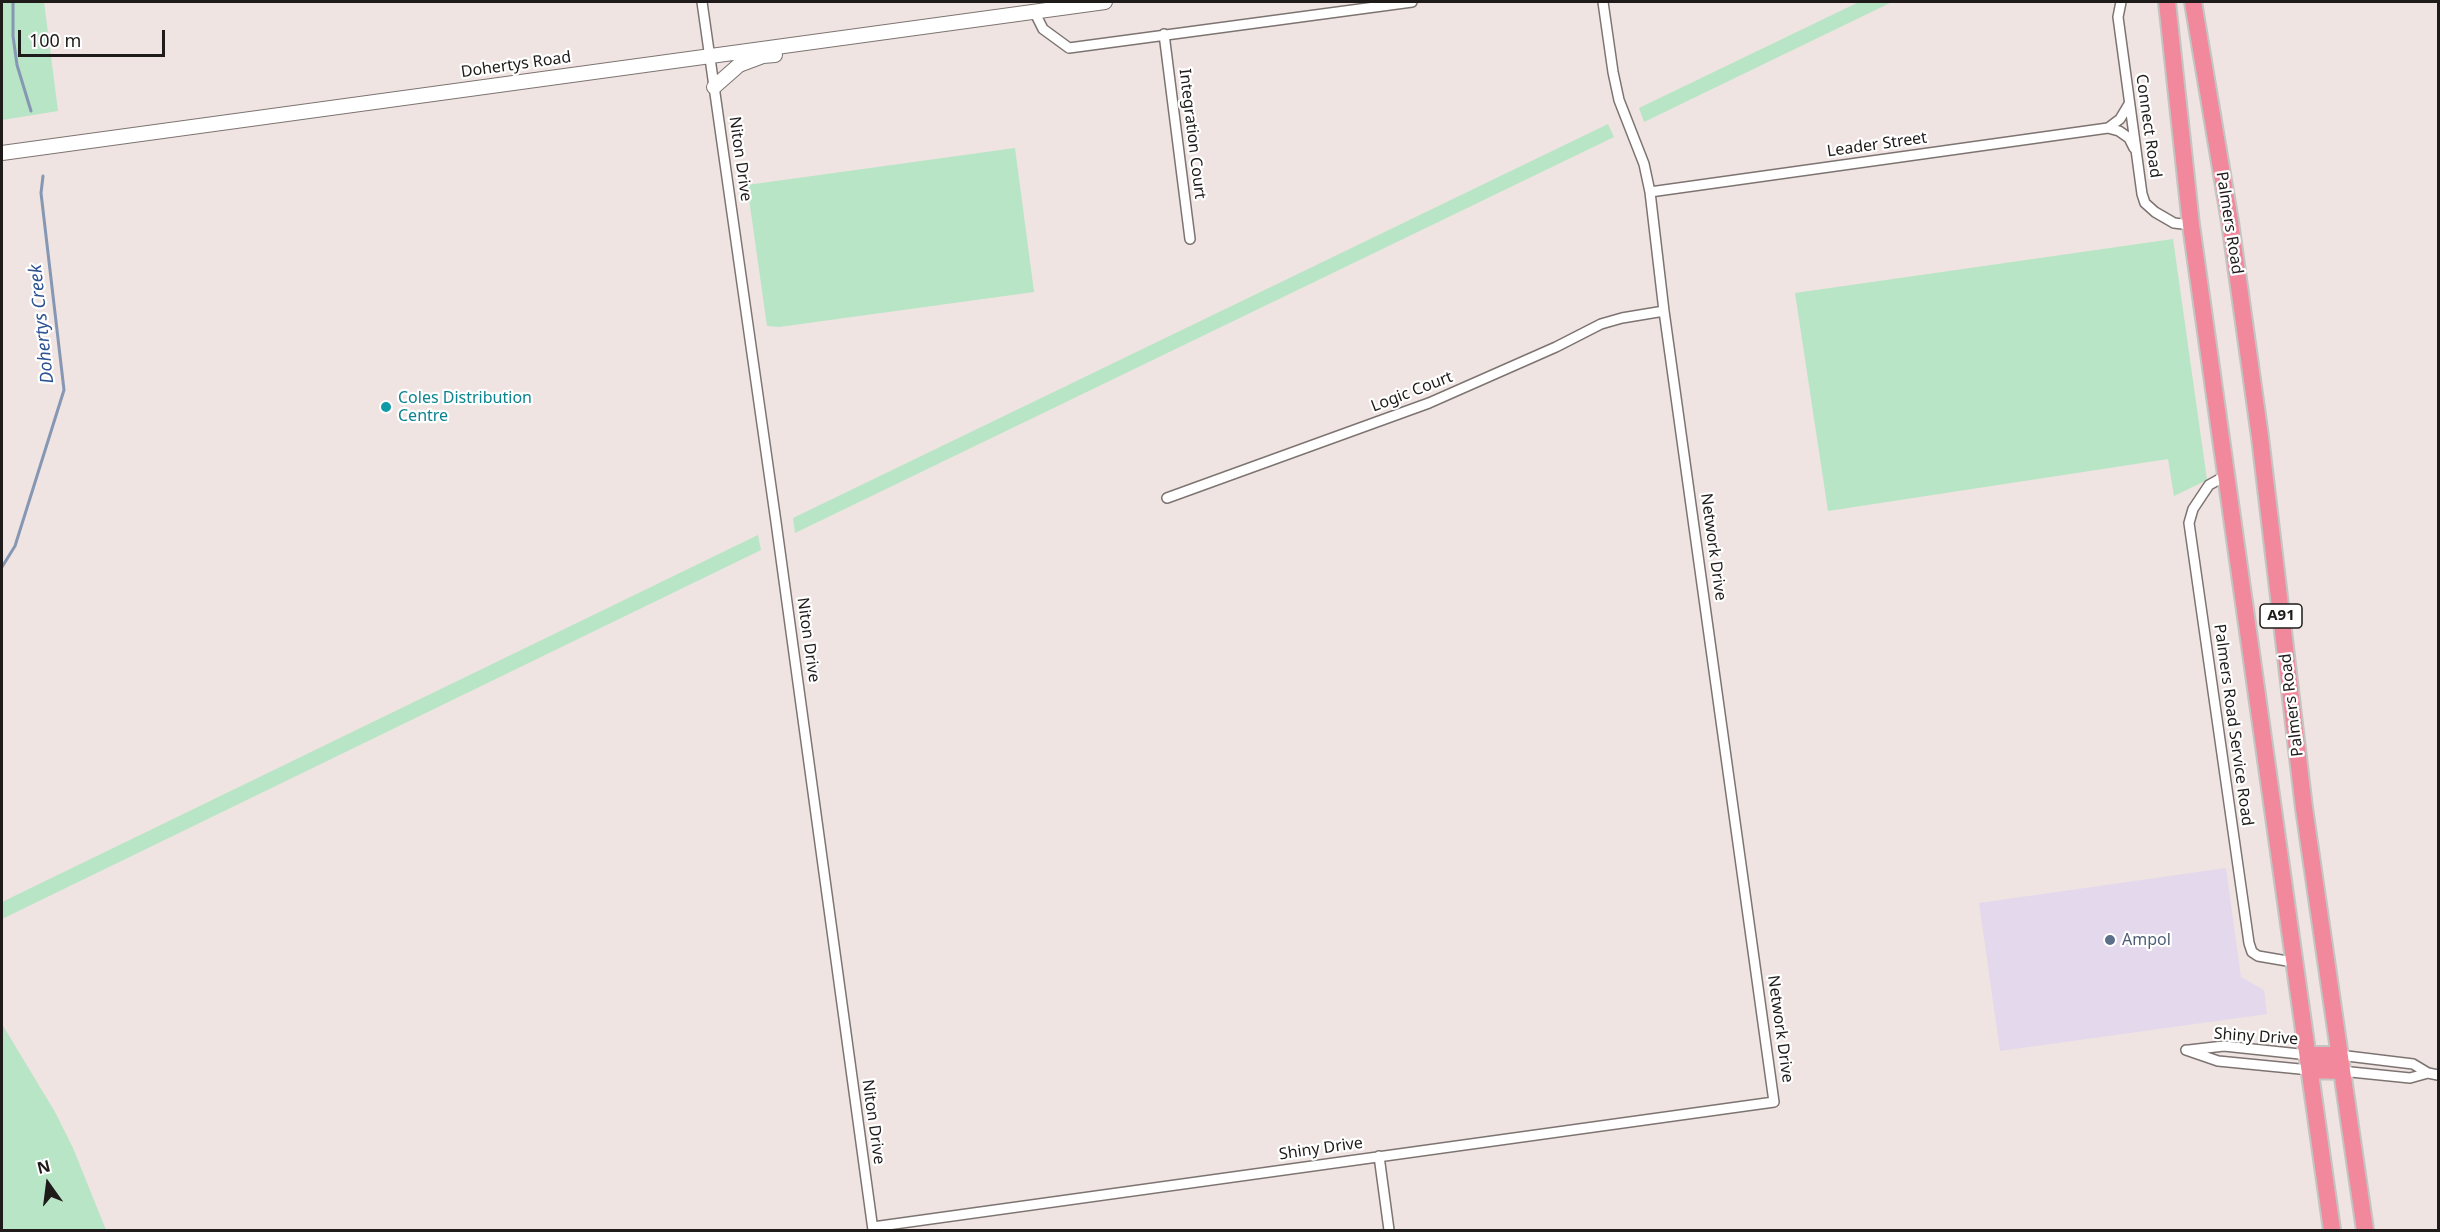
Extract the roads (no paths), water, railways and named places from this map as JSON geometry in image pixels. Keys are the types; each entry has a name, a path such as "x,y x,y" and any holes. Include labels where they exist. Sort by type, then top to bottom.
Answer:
{"highway":[{"name":"Palmers Road","path":"2167,2 2192,225 2332,1230"},
{"name":"Palmers Road","path":"2193,2 2230,222 2259,426 2304,808 2365,1230"},
{"path":"2309,1063 2340,1063"}],"main road":[{"name":"Dohertys Road","path":"2,153 1105,2"},
{"path":"714,87 739,65 763,56 873,42 909,28"}],"street":[{"name":"Niton Drive","path":"702,2 873,1229"},
{"path":"1034,11 1043,29 1069,48 1412,2"},
{"name":"Network Drive","path":"1603,2 1619,100 1644,164 1650,192 1664,311 1774,1102"},
{"name":"Connect Road","path":"2121,2 2118,17 2134,148 2145,203 2174,223 2192,225"},
{"name":"Integration Court","path":"1164,34 1190,239"},
{"path":"2108,128 2121,119 2129,104"},
{"path":"2108,128 2119,130 2129,138 2134,148"},
{"name":"Leader Street","path":"1650,192 2108,128"},
{"name":"Logic Court","path":"1167,498 1429,403 1556,347 1601,324 1664,311"},
{"name":"Palmers Road Service Road","path":"2227,475 2209,485 2193,509 2189,523 2249,943 2252,952 2258,956 2293,962"},
{"name":"Shiny Drive","path":"2224,1046 2309,1063 2218,1061 2186,1050 2224,1046"},
{"path":"2340,1063 2413,1064 2428,1073 2439,1075"},
{"path":"2340,1063 2410,1078 2428,1073"},
{"name":"Shiny Drive","path":"873,1229 1774,1102"},
{"path":"1379,1156 1389,1230"}],"waterway":[{"name":"Dohertys Creek","path":"13,2 13,36 17,65 31,111"},
{"name":"Dohertys Creek","path":"2,567 15,546 64,390 41,193 43,176"}],"place":[{"name":"Coles Distribution Centre","path":"386,407"},
{"name":"Ampol","path":"2110,940"}]}
